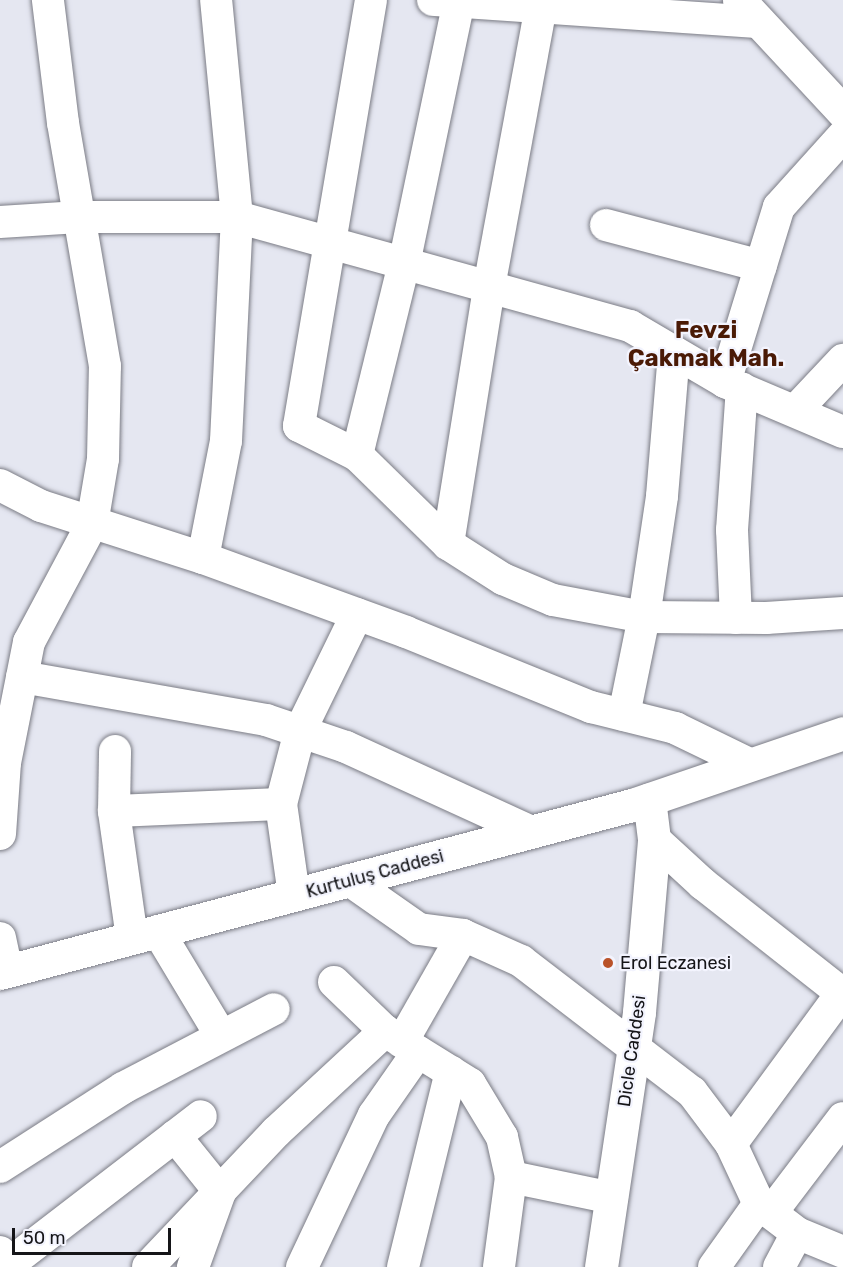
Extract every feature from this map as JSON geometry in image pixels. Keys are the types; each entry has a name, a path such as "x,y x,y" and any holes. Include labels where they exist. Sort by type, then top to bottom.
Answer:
{"main road":[{"path":"749,11 843,112"},
{"name":"Kurtuluş Caddesi","path":"3,972 649,799 747,763 843,733"},
{"name":"Dicle Caddesi","path":"601,1267 633,1049 654,839 649,799"}],"street":[{"path":"0,834 6,721 22,677 29,642 92,524 103,459 105,366 79,217 48,0"},
{"path":"203,558 226,441 237,217 216,0"},
{"path":"371,0 327,243 299,426 357,455 448,544 503,579 554,600 644,617 736,618 843,613"},
{"path":"357,455 404,264 446,1 541,6 749,11"},
{"path":"448,544 489,287 541,6"},
{"path":"736,618 732,530 733,385 761,266 779,207 843,136"},
{"path":"0,222 79,217 237,217 630,326 733,385 843,432"},
{"path":"606,225 761,266"},
{"path":"624,716 644,617 662,496 674,352"},
{"path":"796,410 843,360"},
{"path":"0,485 40,506 203,558 357,614 591,707 684,732 747,763"},
{"path":"294,895 281,804 300,731 357,614"},
{"path":"22,677 266,720 346,747 532,832"},
{"path":"116,751 114,811 145,935 221,1036"},
{"path":"114,811 281,804"},
{"path":"654,839 703,884 842,993 731,1144"},
{"path":"349,880 419,929 463,935 521,961 692,1092 731,1144 765,1208 797,1233 843,1252"},
{"path":"312,1264 402,1042 463,935"},
{"path":"0,938 3,972"},
{"path":"334,982 402,1042 470,1084 502,1137 511,1177 499,1267"},
{"path":"0,1167 123,1088 274,1009"},
{"path":"148,1267 276,1132 402,1042"},
{"path":"403,1267 451,1072"},
{"path":"5,1261 201,1116"},
{"path":"714,1267 843,1118"},
{"path":"175,1136 220,1192"},
{"path":"511,1177 612,1198"},
{"path":"193,1267 220,1192"},
{"path":"779,1267 797,1233"}],"place":[{"name":"Erol Eczanesi","path":"608,963"}],"district":[{"name":"Fevzi Çakmak Mah.","path":"706,345"}]}
